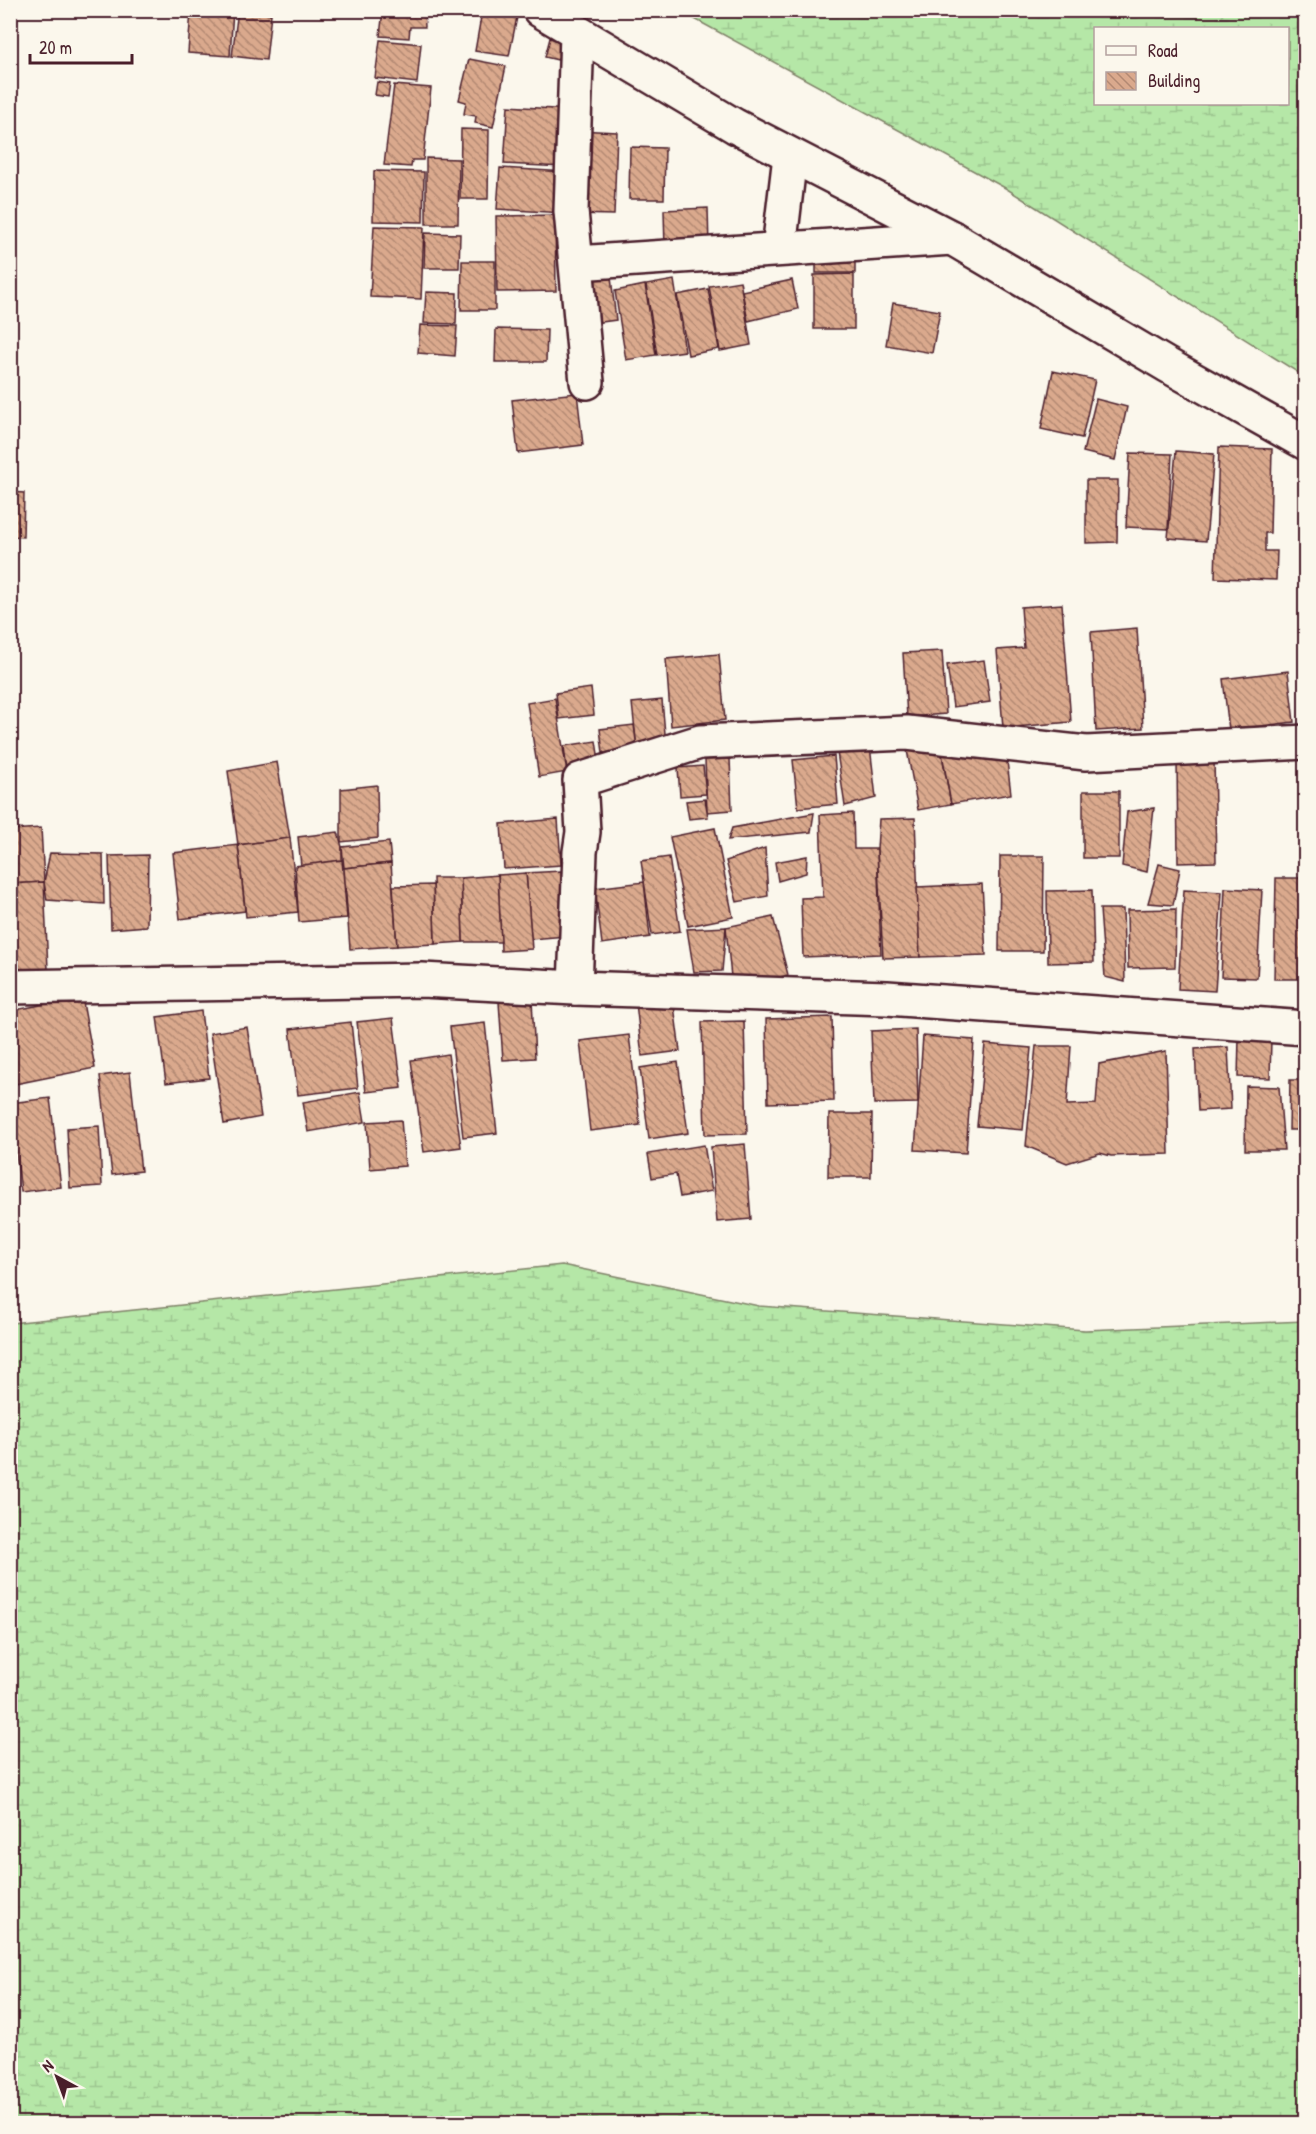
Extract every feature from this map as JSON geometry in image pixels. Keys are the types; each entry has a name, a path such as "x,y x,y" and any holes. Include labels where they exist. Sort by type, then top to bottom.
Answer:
{"street":[{"path":"540,10 577,34 790,156 952,238 1167,365 1305,442"},
{"path":"577,34 571,211 587,382"},
{"path":"779,249 790,156"},
{"path":"577,263 952,238"},
{"path":"575,988 580,852 583,832 580,780 599,773 700,742 907,733 1086,753 1305,742"},
{"path":"10,987 422,980 575,988 887,998 1305,1028"}],"green space":[{"path":"680,11 1305,11 1305,377 1007,189"},
{"path":"562,1265 759,1306 1085,1330 1305,1321 1305,2123 11,2123 11,1323"}],"building":[{"path":"191,10 233,10 230,56 188,53"},
{"path":"238,10 271,14 266,60 232,56"},
{"path":"383,10 424,10 425,27 410,27 409,38 380,36"},
{"path":"482,11 517,17 509,56 475,51"},
{"path":"550,38 563,42 558,60 545,57"},
{"path":"380,40 421,44 417,83 375,78"},
{"path":"469,59 506,66 493,127 475,123 476,116 464,114 466,102 459,100"},
{"path":"377,82 390,84 388,97 375,95"},
{"path":"394,85 431,88 423,160 412,160 411,167 384,165"},
{"path":"508,106 568,110 564,167 504,164"},
{"path":"461,129 489,130 488,199 460,199"},
{"path":"577,130 617,132 614,215 574,214"},
{"path":"630,147 665,148 664,199 629,199"},
{"path":"426,158 459,159 458,224 426,224"},
{"path":"500,168 566,172 564,213 497,209"},
{"path":"374,171 424,172 423,222 373,221"},
{"path":"708,208 709,248 665,249 664,210"},
{"path":"555,215 556,291 497,292 496,216"},
{"path":"374,226 424,227 421,299 370,297"},
{"path":"425,233 460,234 459,268 424,268"},
{"path":"855,248 855,273 816,273 816,249"},
{"path":"462,261 495,261 495,310 461,310"},
{"path":"854,274 854,329 814,329 814,275"},
{"path":"611,277 616,320 587,324 583,280"},
{"path":"674,280 685,351 657,355 646,285"},
{"path":"792,280 798,309 748,321 742,291"},
{"path":"740,281 751,345 720,351 709,286"},
{"path":"645,285 656,355 626,360 615,291"},
{"path":"708,289 719,349 688,355 677,295"},
{"path":"426,292 457,293 456,324 424,323"},
{"path":"893,303 940,311 932,353 886,345"},
{"path":"420,325 457,326 455,356 418,353"},
{"path":"496,329 547,330 546,362 495,362"},
{"path":"1053,371 1095,380 1082,438 1041,429"},
{"path":"577,393 583,445 518,453 512,400"},
{"path":"1096,399 1127,407 1115,460 1083,452"},
{"path":"1219,447 1272,449 1270,533 1265,533 1265,551 1277,551 1276,580 1215,578"},
{"path":"1176,451 1214,454 1206,541 1168,538"},
{"path":"1130,453 1172,454 1168,529 1126,527"},
{"path":"1086,480 1118,480 1117,542 1086,543"},
{"path":"10,492 24,493 23,537 10,536"},
{"path":"1062,604 1071,722 1003,728 997,650 1024,648 1021,607"},
{"path":"1137,628 1143,728 1096,731 1091,632"},
{"path":"942,651 946,714 907,717 903,653"},
{"path":"719,654 725,720 671,726 666,659"},
{"path":"984,660 990,702 953,707 947,665"},
{"path":"1288,671 1294,722 1229,730 1223,679"},
{"path":"591,688 594,715 559,719 556,693"},
{"path":"555,698 567,772 539,777 527,703"},
{"path":"662,700 666,745 637,749 632,703"},
{"path":"634,725 637,749 603,753 600,729"},
{"path":"596,741 600,767 567,772 564,746"},
{"path":"940,744 951,804 918,810 907,750"},
{"path":"870,746 876,798 845,806 837,752"},
{"path":"972,750 973,758 1006,753 1011,794 951,804 942,753"},
{"path":"834,756 838,804 798,808 793,760"},
{"path":"730,759 732,810 707,812 705,760"},
{"path":"1177,759 1214,759 1216,862 1178,863"},
{"path":"277,762 290,838 238,845 228,771"},
{"path":"703,766 706,794 680,796 678,768"},
{"path":"377,785 378,838 341,842 341,789"},
{"path":"1083,791 1119,791 1119,858 1083,858"},
{"path":"705,799 708,817 689,819 686,801"},
{"path":"1154,808 1147,872 1122,866 1127,812"},
{"path":"814,813 811,832 728,840 732,828"},
{"path":"853,813 854,849 877,849 881,954 803,957 801,898 823,897 820,815"},
{"path":"915,818 920,957 883,958 877,849 879,819"},
{"path":"558,819 561,865 504,869 501,824"},
{"path":"41,828 44,882 10,884 10,830"},
{"path":"715,828 733,917 688,926 670,837"},
{"path":"338,832 342,847 342,860 301,866 298,837"},
{"path":"290,838 298,912 246,917 238,845"},
{"path":"389,842 391,863 344,868 342,847"},
{"path":"238,845 245,911 180,919 173,853"},
{"path":"765,848 768,896 737,902 726,861"},
{"path":"50,853 103,854 104,904 47,900 44,882"},
{"path":"148,855 147,926 111,929 109,856"},
{"path":"807,856 806,873 778,881 775,862"},
{"path":"1000,856 1044,856 1043,951 999,951"},
{"path":"669,857 680,931 652,935 641,861"},
{"path":"342,860 347,918 299,922 295,866"},
{"path":"391,863 397,946 350,949 344,868"},
{"path":"1159,864 1180,869 1173,905 1148,903"},
{"path":"561,871 566,936 531,939 526,873"},
{"path":"526,873 532,949 501,951 498,875"},
{"path":"498,875 501,942 463,942 461,878"},
{"path":"433,878 461,878 463,942 435,944"},
{"path":"1276,878 1306,878 1306,979 1274,979"},
{"path":"44,882 48,969 10,971 10,884"},
{"path":"644,882 650,937 602,944 595,888"},
{"path":"982,884 986,955 920,957 917,887"},
{"path":"433,885 435,944 397,946 393,886"},
{"path":"1225,888 1262,890 1257,978 1221,977"},
{"path":"1092,890 1094,962 1048,963 1047,891"},
{"path":"1184,890 1222,892 1215,991 1178,989"},
{"path":"1100,909 1123,909 1125,982 1105,977"},
{"path":"1176,909 1175,967 1128,968 1127,910"},
{"path":"773,917 788,975 754,983 731,977 726,927"},
{"path":"726,927 722,971 694,972 687,929"},
{"path":"82,997 95,1068 10,1085 10,1011"},
{"path":"673,998 680,1051 642,1056 636,1003"},
{"path":"532,1000 535,1058 503,1060 499,1002"},
{"path":"201,1011 209,1078 166,1083 157,1017"},
{"path":"832,1017 834,1101 768,1103 766,1019"},
{"path":"393,1018 402,1088 366,1092 357,1022"},
{"path":"744,1021 747,1134 705,1135 702,1022"},
{"path":"351,1022 358,1088 298,1095 290,1029"},
{"path":"485,1023 497,1133 463,1137 450,1027"},
{"path":"247,1027 261,1117 224,1124 210,1033"},
{"path":"916,1029 918,1103 874,1104 871,1031"},
{"path":"629,1035 640,1125 590,1131 580,1041"},
{"path":"923,1036 974,1040 966,1153 915,1150"},
{"path":"1239,1038 1271,1039 1270,1078 1238,1077"},
{"path":"985,1044 1031,1048 1023,1130 977,1126"},
{"path":"1036,1046 1071,1046 1067,1105 1096,1104 1099,1064 1166,1051 1169,1154 1111,1156 1100,1153 1067,1163 1026,1146"},
{"path":"1228,1047 1231,1109 1198,1111 1195,1049"},
{"path":"448,1054 461,1147 424,1152 411,1060"},
{"path":"678,1062 688,1133 649,1139 640,1068"},
{"path":"130,1072 141,1171 112,1175 100,1076"},
{"path":"1290,1080 1306,1080 1306,1130 1289,1130"},
{"path":"1246,1086 1279,1087 1284,1150 1245,1150"},
{"path":"360,1092 365,1122 308,1132 303,1102"},
{"path":"50,1098 61,1187 21,1192 10,1103"},
{"path":"829,1114 872,1114 871,1177 828,1177"},
{"path":"401,1120 405,1166 370,1169 367,1122"},
{"path":"99,1126 102,1186 70,1188 67,1128"},
{"path":"745,1144 751,1219 717,1222 711,1147"},
{"path":"704,1145 712,1191 680,1197 676,1174 652,1178 648,1154"}]}
